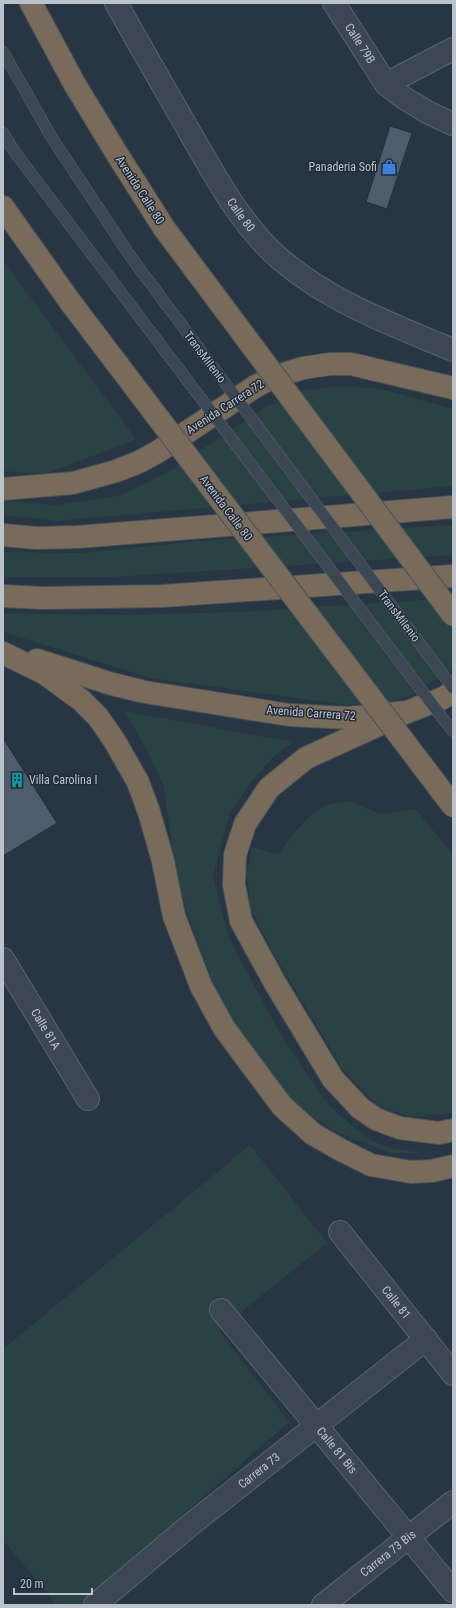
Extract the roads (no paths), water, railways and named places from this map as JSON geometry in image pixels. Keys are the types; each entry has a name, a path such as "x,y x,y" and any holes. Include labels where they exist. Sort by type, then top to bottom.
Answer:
{"highway":[{"name":"Avenida Calle 80","path":"30,3 74,83 164,228 453,615"},
{"name":"Avenida Calle 80","path":"3,208 71,303 453,806"},
{"path":"3,221 31,247"},
{"name":"Avenida Carrera 72","path":"3,489 73,483 116,471 139,462 256,386 274,377 303,368 330,364 351,364 453,388"},
{"path":"3,535 37,538 77,537 453,507"},
{"path":"3,596 44,598 162,596 453,576"},
{"path":"3,652 44,673 81,700 98,717 114,740 138,782 149,812 163,861 174,916 201,986 224,1028 282,1106 313,1134 371,1165 411,1172 432,1171 453,1166"},
{"name":"Avenida Carrera 72","path":"3,652 112,684 183,699 304,715 348,718 407,712 441,699 453,692"},
{"path":"407,712 306,758 269,788 245,824 235,855 234,885 241,921 333,1079 360,1108 376,1119 400,1128 439,1134 453,1130"}],"street":[{"name":"Calle 80","path":"116,3 223,190 249,226 280,259 325,291 375,318 450,350"},
{"name":"Calle 79B","path":"334,3 386,84 404,98 429,113 453,124"},
{"path":"386,84 453,50"},
{"name":"Calle 81A","path":"3,959 88,1099"},
{"name":"Calle 81","path":"340,1232 453,1374"},
{"name":"Calle 81 Bis","path":"221,1310 453,1591"},
{"name":"Carrera 73","path":"95,1605 189,1526 426,1340"},
{"name":"Carrera 73 Bis","path":"323,1605 453,1502"}],"lane":[{"name":"TransMilenio","path":"3,52 52,138 130,256 453,688"},
{"path":"3,133 14,151 453,732"}],"place":[{"name":"Panaderia Sofi","path":"389,167"},
{"name":"Villa Carolina I","path":"17,780"}]}
